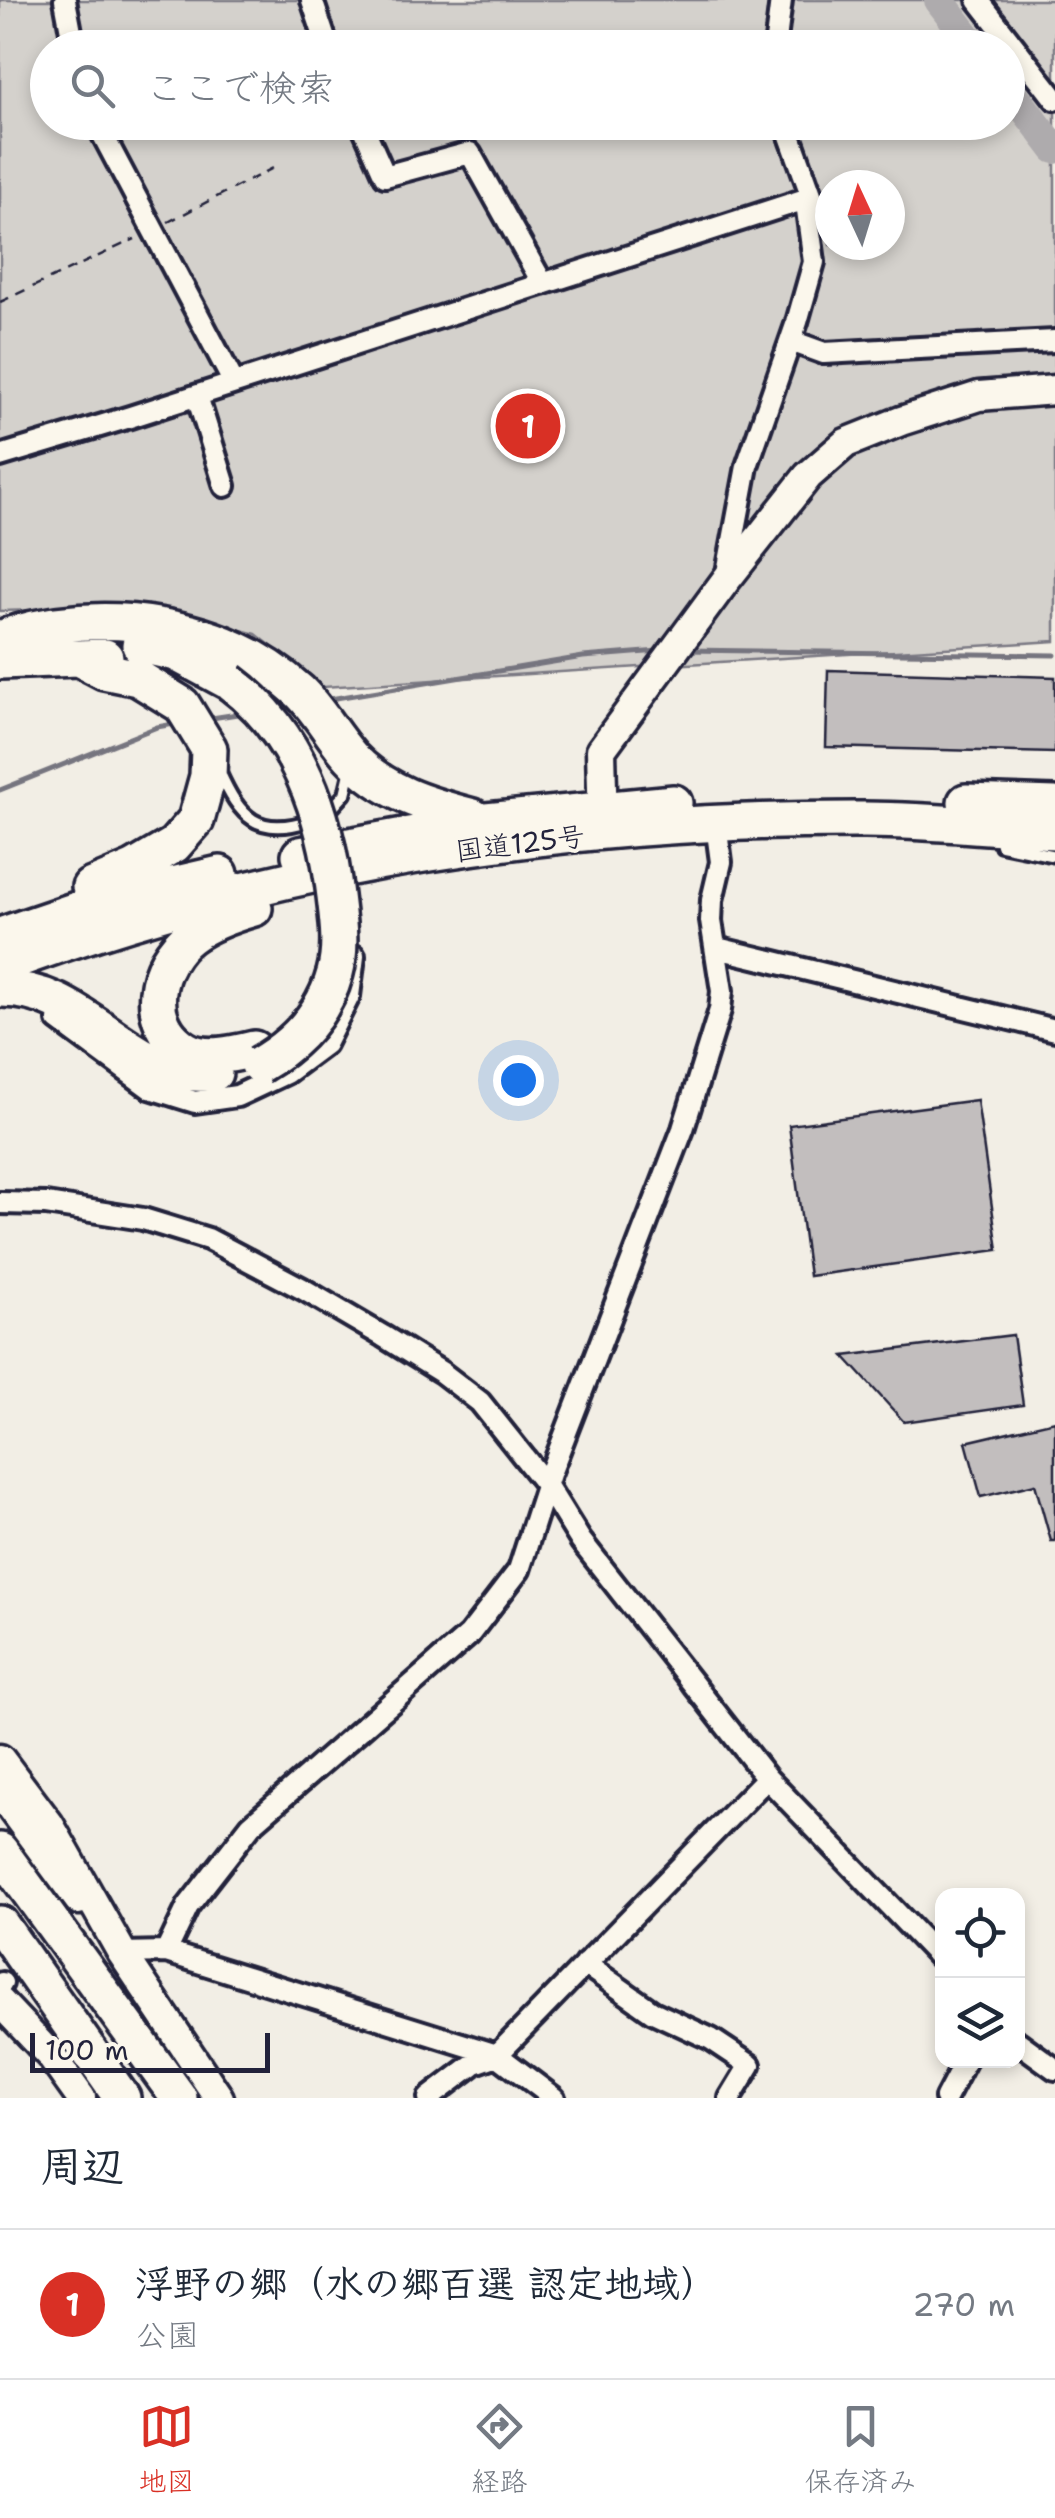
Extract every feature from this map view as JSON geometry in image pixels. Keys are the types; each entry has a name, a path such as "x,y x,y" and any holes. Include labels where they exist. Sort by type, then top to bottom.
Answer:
{"highway":[{"path":"3,644 47,624 136,623 192,633 232,648 272,670 301,693 352,758 388,788 486,821"},
{"path":"0,934 21,916 133,869 174,844 196,820 208,776 198,730 138,678 104,671 81,659 3,644"},
{"path":"3,644 132,644 156,648 176,654 224,687"},
{"path":"0,989 30,991 58,999 149,1059 185,1073 230,1073 296,1038 324,1001 336,972 339,928 328,840 312,793 274,725 246,693 146,660 110,656 81,659"},
{"name":"国道125号","path":"0,966 147,916 345,869 729,800 831,798 1055,805"},
{"name":"国道125号","path":"0,934 103,901 350,844 486,821 716,824 869,820 1055,831"},
{"path":"256,1057 186,1050 164,1027 157,1000 158,982 173,954 190,936 231,915 280,899 306,878"},
{"path":"4,1818 178,2098"},
{"path":"0,1924 122,2098"}],"street":[{"path":"65,0 71,30"},
{"path":"312,0 322,30"},
{"path":"777,30 782,0"},
{"path":"978,0 1001,30"},
{"path":"1025,60 1055,99"},
{"path":"106,140 234,383"},
{"path":"369,140 385,176 470,154 543,284"},
{"path":"726,580 747,466 814,262 808,210 812,197 791,140"},
{"path":"0,456 812,197"},
{"path":"791,340 824,353 1055,341"},
{"path":"603,820 602,750 726,580 808,476 846,442 978,396 1055,390"},
{"path":"196,396 225,486"},
{"path":"166,1952 188,1906 250,1825 469,1635 518,1570 709,1048 722,990 711,922 721,862 716,824"},
{"path":"0,1008 8,1004 48,1014 150,1088 195,1102 238,1096 286,1073 326,1044 349,996 354,960 353,916 345,869"},
{"path":"717,948 1055,1030"},
{"path":"0,1203 46,1204 143,1219 208,1239 303,1288 441,1372 480,1402 548,1486 581,1541 767,1778 935,1953"},
{"path":"0,1759 50,1824 122,1953 219,2098"},
{"path":"428,2098 475,2063 497,2055 767,1778"},
{"path":"4,1818 50,1865 122,1953"},
{"path":"122,1953 166,1952 497,2055 554,2098"},
{"path":"586,1964 652,2012 711,2039 750,2066 730,2098"},
{"path":"0,1987 80,2098"},
{"path":"1025,2047 1055,2069"},
{"path":"946,2098 962,2068"}],"lane":[{"path":"198,730 235,806 266,827 288,828 325,816 345,794 352,758"},
{"path":"999,827 1001,844 1055,856"}],"shaded area":[{"path":"0,0 1055,0 1055,641 323,687 256,634 152,607 0,611"}],"building":[{"path":"828,670 1055,677 1055,753 826,747"},
{"path":"977,1100 998,1250 809,1276 789,1125"},
{"path":"1013,1335 1023,1405 904,1422 844,1356"},
{"path":"1055,1421 1055,1541 1051,1541 1035,1484 981,1497 966,1442"}],"waterway":[{"path":"939,0 962,30"},
{"path":"1025,109 1055,149"},
{"path":"685,650 1055,655"},
{"path":"324,700 583,657 659,651"},
{"path":"205,719 244,713"},
{"path":"0,790 157,727 180,723"}],"place":[{"name":"浮野の郷（水の郷百選 認定地域）","path":"528,426"}]}
